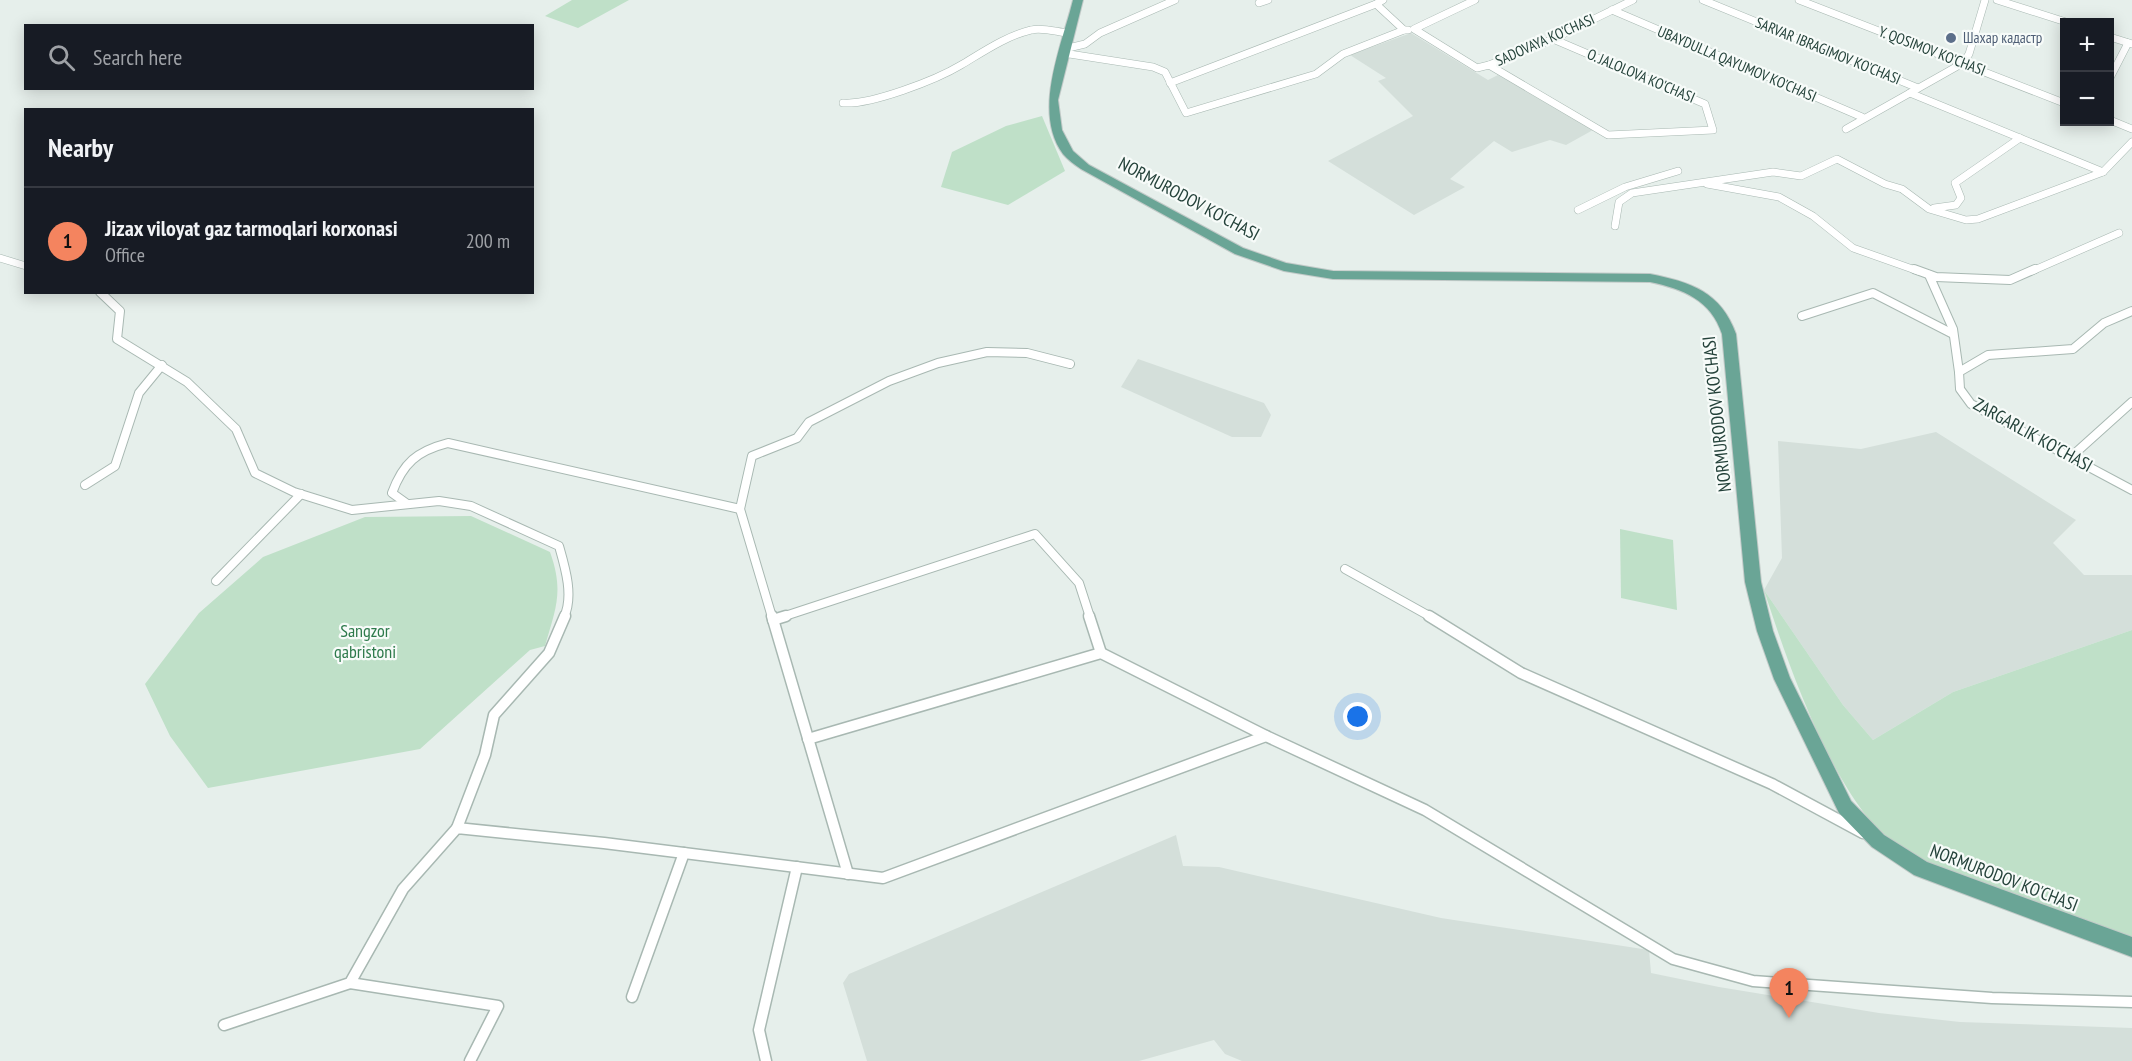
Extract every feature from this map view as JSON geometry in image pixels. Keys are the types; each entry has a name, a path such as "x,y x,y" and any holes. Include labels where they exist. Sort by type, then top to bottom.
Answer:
{"main road":[{"name":"NORMURODOV KO'CHASI","path":"1078,0 1063,51 1053,108 1059,138 1068,153 1085,167 1253,257 1300,270 1333,274 1650,278 1693,289 1712,303 1723,317 1729,334 1753,582 1765,631 1782,678 1845,807 1878,841 1921,869 2132,947"}],"street":[{"path":"1063,51 1085,44 1100,33 1175,0"},
{"path":"1259,3 1268,0"},
{"path":"1170,83 1383,0"},
{"path":"1460,0 1460,9"},
{"path":"1063,51 1154,67 1165,72 1186,113 1316,74 1343,54 1404,30 1414,29 1475,0"},
{"name":"SADOVAYA KO'CHASI","path":"1489,65 1553,39 1633,0"},
{"name":"SARVAR IBRAGIMOV KO'CHASI","path":"1703,0 1918,88"},
{"name":"Y. QOSIMOV KO'CHASI","path":"1799,0 2060,101"},
{"path":"1846,129 1862,117 1963,63 1969,54 1985,0"},
{"path":"1997,0 2060,20"},
{"path":"1376,4 1404,30"},
{"name":"UBAYDULLA QAYUMOV KO'CHASI","path":"1612,10 1862,117"},
{"path":"843,103 859,104 878,99 959,66 981,51 1033,29 1068,33"},
{"path":"1414,29 1477,68 1489,65"},
{"path":"2113,72 2130,43 2114,38"},
{"name":"O. JALOLOVA KO'CHASI","path":"1489,65 1608,135 1713,130 1705,104 1553,39"},
{"path":"1910,93 2103,172"},
{"path":"2114,122 2132,129"},
{"path":"1929,209 1956,205 1961,198 1955,183 2020,138"},
{"path":"1615,226 1619,202 1632,193 1691,182 1773,172 1801,176 1838,159 1885,184 1902,189 1929,209 1966,220 1978,219 2103,172 2132,142"},
{"path":"1578,210 1625,187 1678,171"},
{"path":"1691,182 1779,197 1813,216 1853,248 1929,275 1988,281 2010,280 2119,233"},
{"path":"0,258 24,265"},
{"name":"ZARGARLIK KO'CHASI","path":"1929,275 1953,334 1960,389 1971,404 2132,490"},
{"path":"1802,316 1873,293 1953,334"},
{"path":"102,294 120,311 117,339 187,382 236,429 255,473 301,494 352,510 440,501 471,506 559,546 566,572 568,609 549,652 494,715 485,755 457,828 403,889 350,983"},
{"path":"1959,372 1988,355 2073,349 2104,323 2132,311"},
{"path":"848,874 740,509 752,456 797,438 809,422 889,381 938,363 987,352 1027,353 1070,364"},
{"path":"85,485 115,466 139,393 162,365"},
{"path":"2072,456 2132,402"},
{"path":"406,503 392,494 400,468 421,449 448,443 740,509"},
{"path":"216,581 301,494"},
{"path":"773,620 1035,534 1079,583 1101,653"},
{"path":"1345,569 1410,604 1521,673 1772,784 1878,841"},
{"path":"808,739 1101,653 1266,736 1425,810 1673,959 1753,981 1992,998 2132,1002"},
{"path":"457,828 883,878 1266,736"},
{"path":"632,997 684,853"},
{"path":"766,1061 759,1030 797,867"},
{"path":"224,1025 350,983 498,1006 470,1061"}],"shaded area":[{"path":"1411,33 1488,80 1498,75 1593,130 1566,145 1550,140 1512,152 1494,141 1450,179 1465,187 1414,215 1328,161 1413,116 1378,81 1386,78 1350,55"},
{"path":"1138,359 1264,403 1271,415 1261,437 1232,437 1121,387"},
{"path":"1936,432 2076,520 2053,543 2084,575 2132,575 2132,630 1953,692 1873,740 1843,705 1764,590 1782,558 1778,441 1861,449"},
{"path":"1176,835 1183,866 1219,867 1441,918 1649,950 1651,973 1719,987 1879,1013 1960,1022 2132,1028 2132,1061 1242,1061 1225,1054 1214,1040 1139,1061 867,1061 843,983 849,974"}],"green space":[{"path":"572,0 629,0 578,28 545,16"},
{"path":"1042,116 1065,171 1008,205 941,187 952,152 1006,126"},
{"name":"Sangzor qabristoni","path":"471,516 550,552 557,578 557,599 545,646 530,650 420,749 208,788 170,736 145,684 199,613 263,557 365,517"},
{"path":"1620,529 1673,540 1677,610 1621,598"},
{"path":"1764,590 1843,705 1873,740 1953,692 2132,630 2132,937 1936,869 1899,848 1876,827 1854,799 1816,730 1786,655"}],"place":[{"name":"Шахар кадастр","path":"1951,38"},
{"name":"Jizax viloyat gaz tarmoqlari korxonasi","path":"1789,1018"}]}
